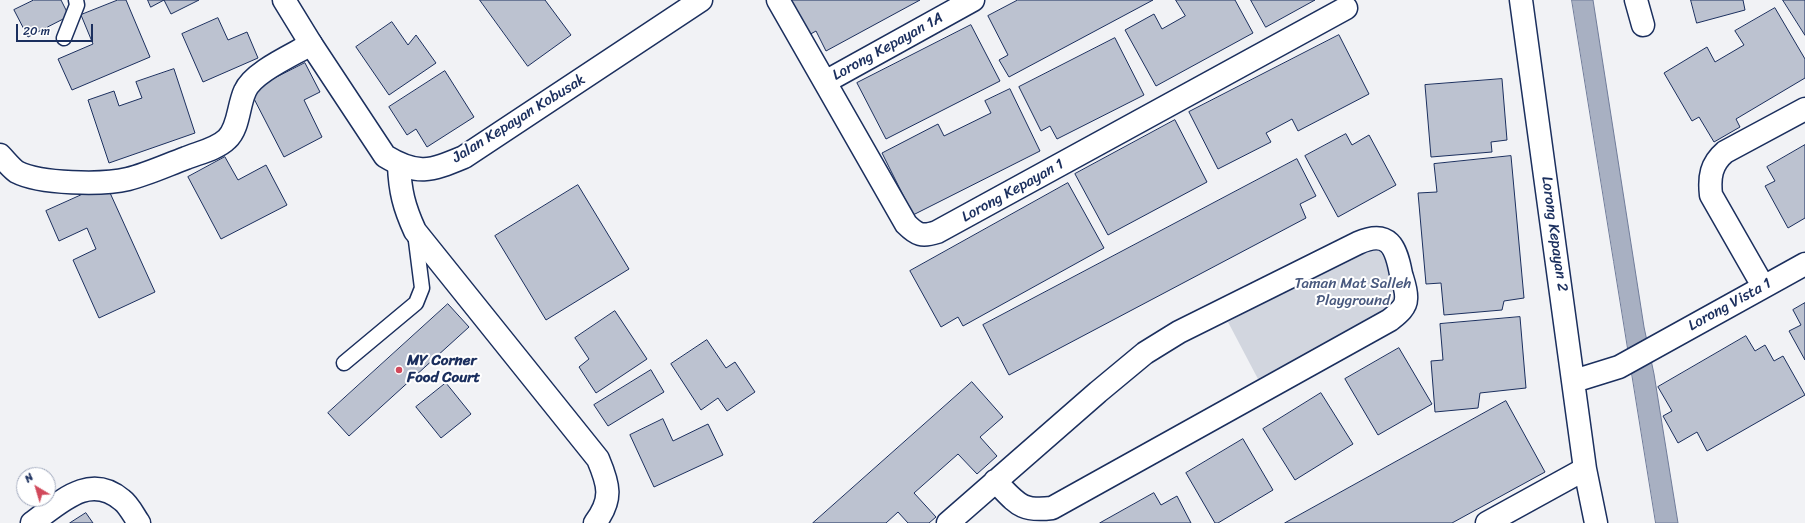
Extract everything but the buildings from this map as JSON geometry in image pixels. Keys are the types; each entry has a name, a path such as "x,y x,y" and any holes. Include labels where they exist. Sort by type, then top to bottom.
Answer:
{"street":[{"name":"Jalan Kepayan Kobusak","path":"284,0 311,44 385,156 399,165 417,170 438,168 464,158 701,0"},
{"name":"Lorong Kepayan 1","path":"778,0 906,224 914,232 925,236 937,232 1346,8"},
{"name":"Lorong Kepayan 1A","path":"825,82 973,0"},
{"name":"Lorong Kepayan 2","path":"1521,0 1585,469 1596,523"},
{"path":"1636,0 1643,25"},
{"path":"0,155 17,172 40,180 94,182 127,179 148,172 214,147 226,140 234,130 245,91 250,83 264,72 311,44"},
{"path":"1763,286 1711,195 1709,182 1712,169 1717,159 1725,152 1805,110"},
{"path":"399,165 400,189 406,211 415,231 598,459 606,478 608,499 603,512 595,523"},
{"path":"948,523 995,482 1145,353 1179,332 1370,237 1381,238 1391,244 1397,254 1406,299 1401,310 1390,320 1052,508 1035,510 1019,505 995,482"},
{"name":"Lorong Vista 1","path":"1574,381 1619,367 1805,264"},
{"path":"1487,523 1585,469"},
{"path":"32,523 80,490 93,487 107,490 123,500 139,523"}],"lane":[{"path":"64,38 76,5 76,0"},
{"path":"344,363 416,302 422,288 415,231"}],"green space":[{"name":"Taman Mat Salleh Playground","path":"1371,246 1378,248 1390,269 1393,302 1389,310 1258,379 1228,322"}],"water":[{"path":"1572,0 1593,0 1644,327 1654,374 1678,523 1656,523"}],"place":[{"name":"MY Corner Food Court","path":"399,370"}]}
